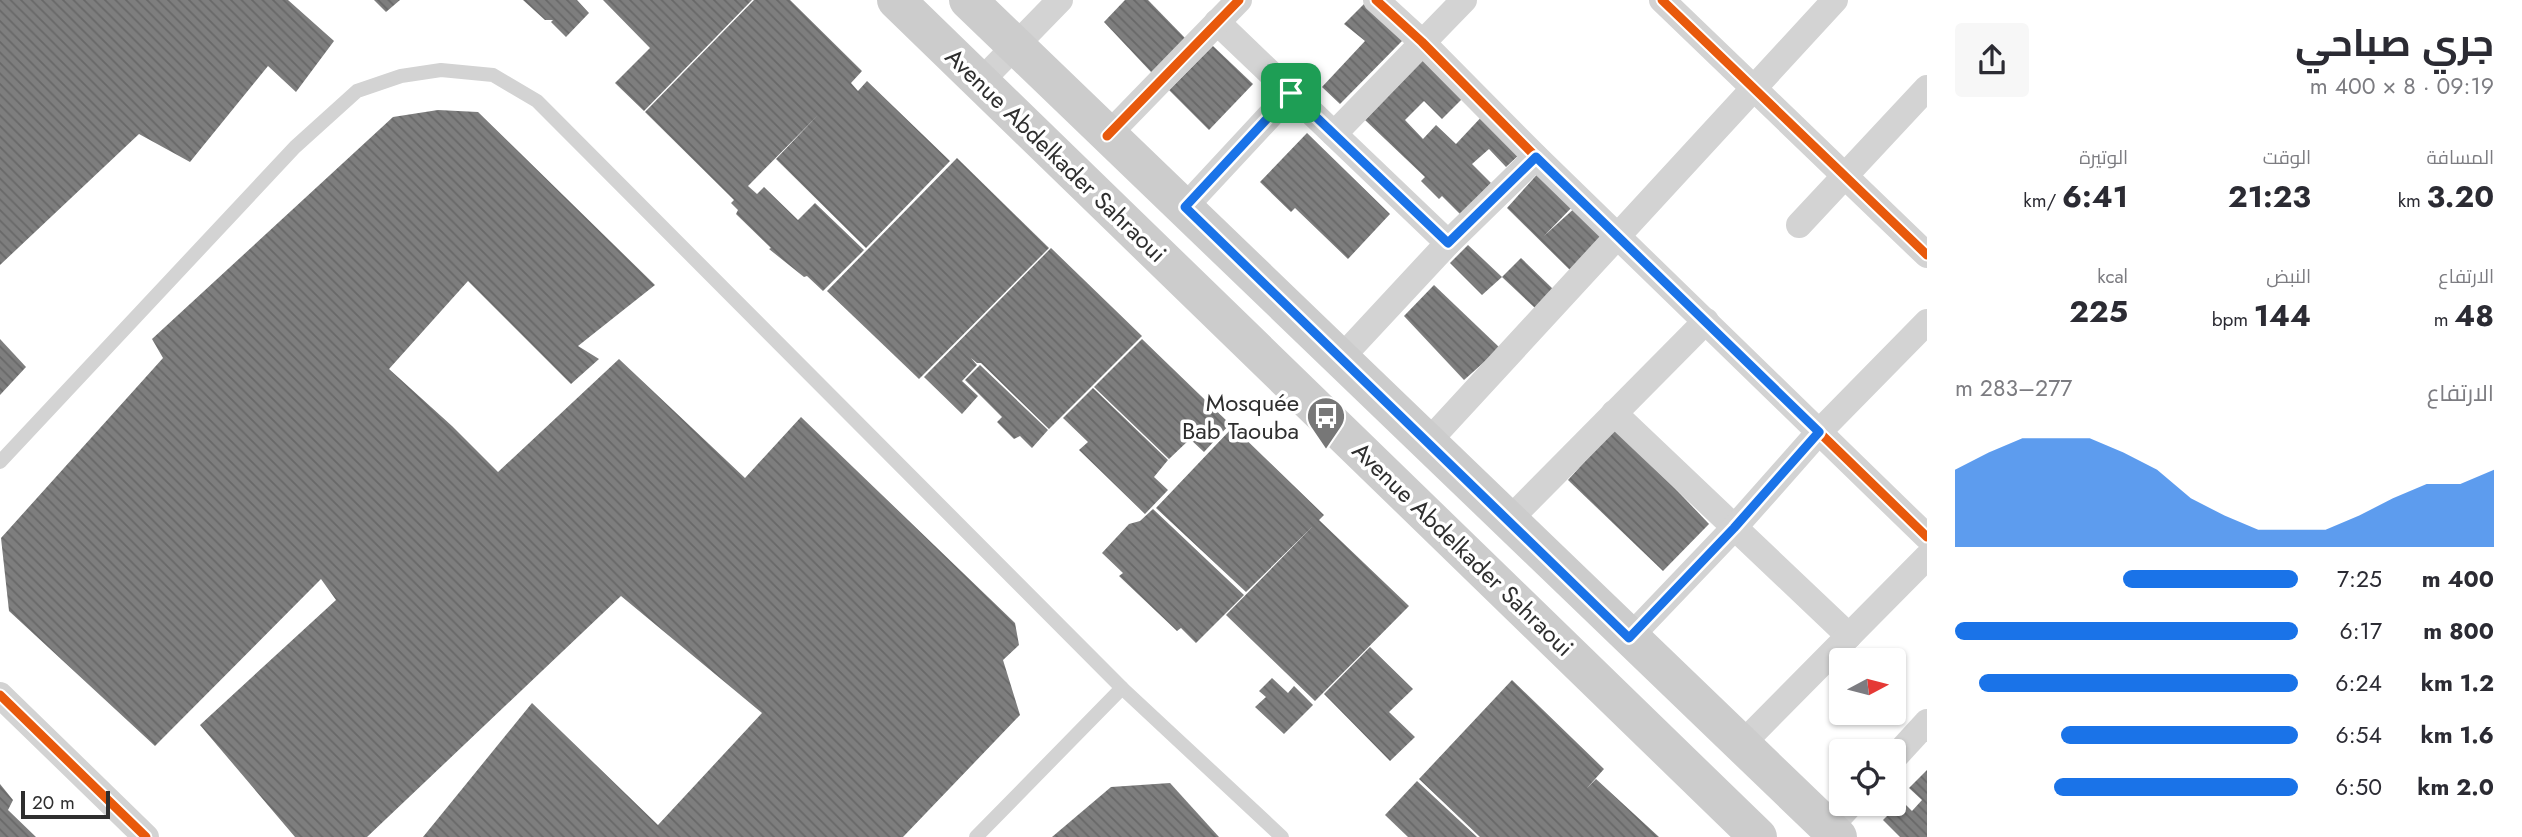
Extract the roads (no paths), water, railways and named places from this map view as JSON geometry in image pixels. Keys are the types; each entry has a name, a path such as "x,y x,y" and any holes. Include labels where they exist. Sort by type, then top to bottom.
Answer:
{"main road":[{"name":"Avenue Abdelkader Sahraoui","path":"896,0 1758,837"},
{"name":"Avenue Abdelkader Sahraoui","path":"968,0 1741,745 1840,822"}],"street":[{"path":"980,82 1060,0"},
{"path":"1107,136 1239,0"},
{"path":"1376,0 1422,41 1536,157 1927,537"},
{"path":"1334,134 1464,0"},
{"path":"1427,443 1835,0"},
{"path":"1676,5 1753,90 1927,255"},
{"path":"1217,22 1448,243"},
{"path":"1799,225 1927,88"},
{"path":"1185,207 1291,93"},
{"path":"1340,358 1448,243 1536,157"},
{"path":"1508,521 1706,321"},
{"path":"1629,638 1734,528 1819,432 1927,322"},
{"path":"1614,412 1849,636"},
{"path":"1741,745 1927,557"},
{"path":"0,695 146,837"},
{"path":"1906,745 1927,722"}],"lane":[{"path":"0,462 295,147 357,91 401,76 441,70 494,75 537,102 1122,688 1282,837"},
{"path":"975,837 1122,688"}],"place":[{"name":"Mosquée Bab Taouba","path":"1326,450"}]}
